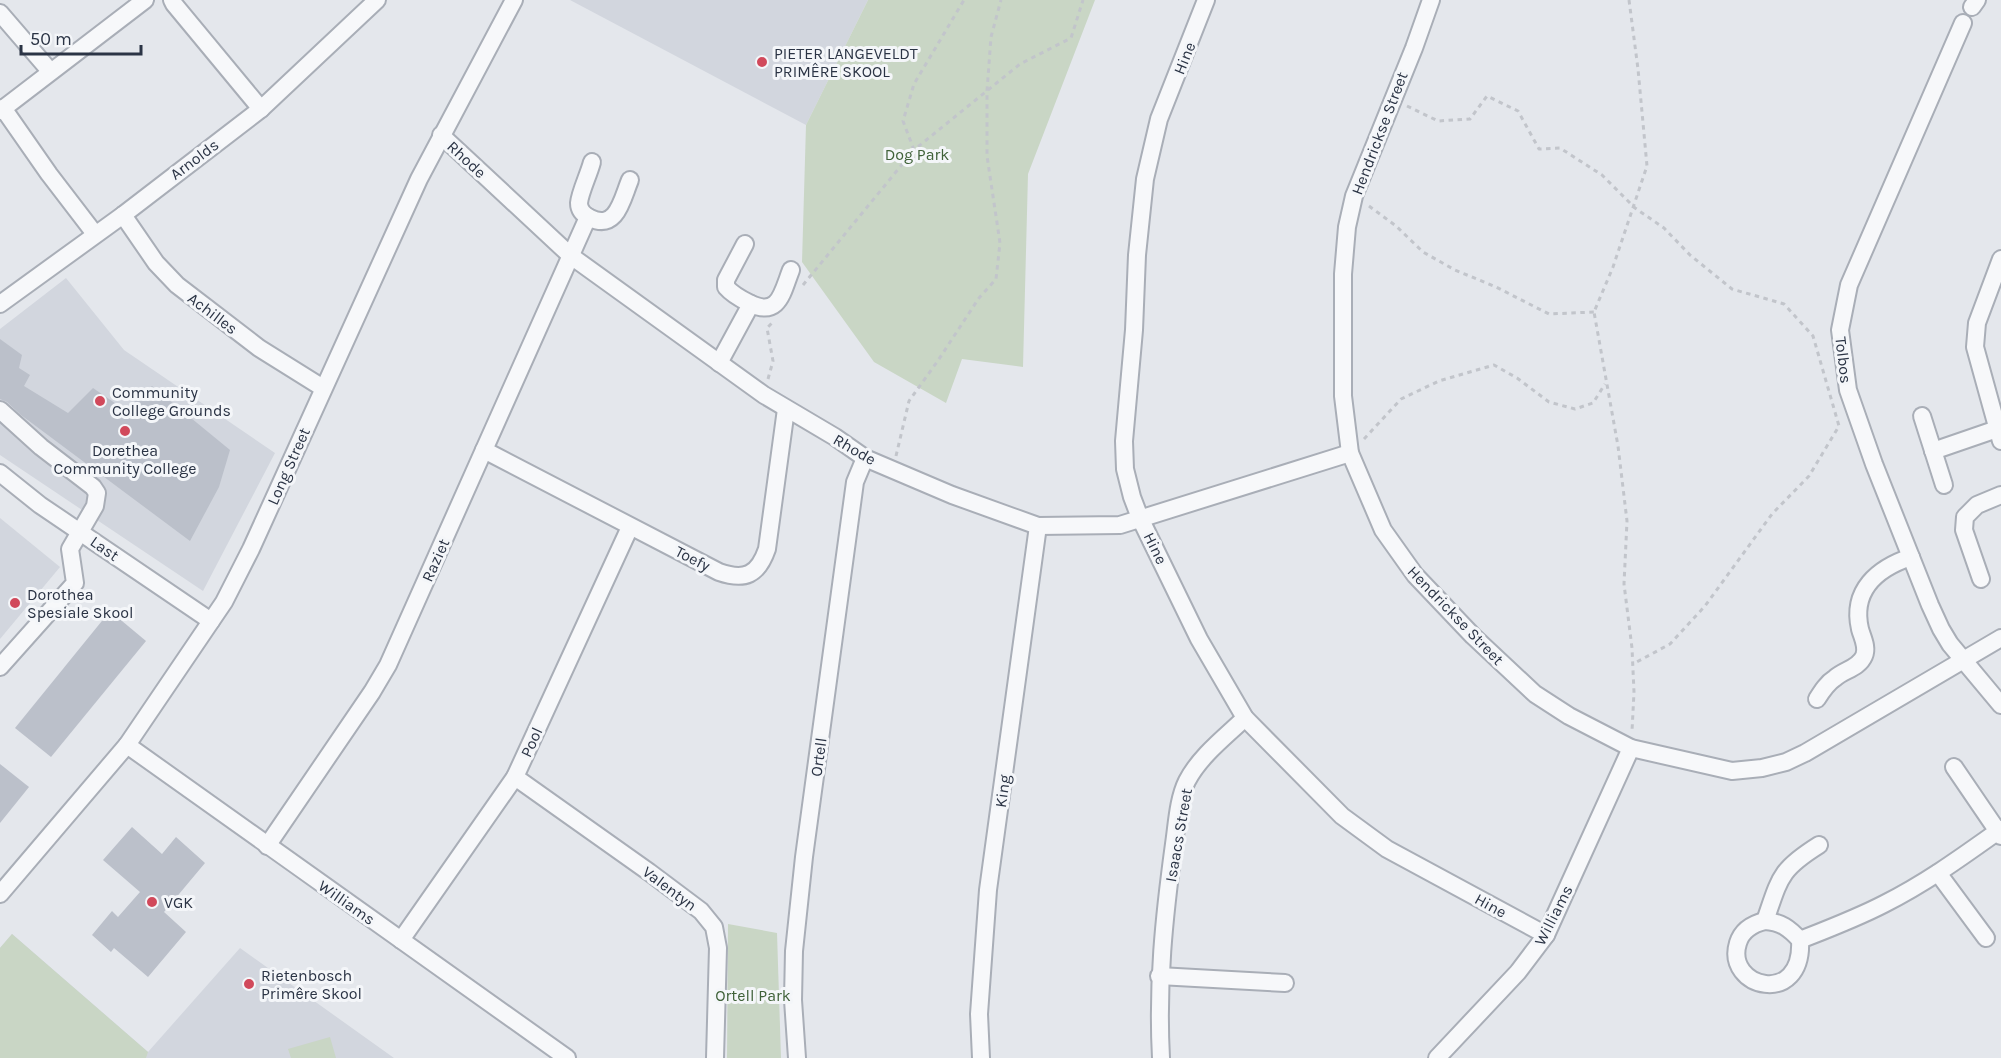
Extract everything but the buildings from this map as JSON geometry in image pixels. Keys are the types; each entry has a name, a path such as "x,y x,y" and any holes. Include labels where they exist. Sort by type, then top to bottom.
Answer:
{"street":[{"path":"95,234 2,109 145,0"},
{"name":"Arnolds","path":"0,304 123,215 261,109 377,0"},
{"name":"Hine","path":"1206,0 1159,119 1145,179 1137,255 1134,330 1124,441 1125,469 1132,496 1140,518 1199,639 1245,718 1342,816 1365,834 1387,849 1546,935"},
{"name":"Hendrickse Street","path":"1431,0 1354,196 1347,227 1343,274 1343,396 1350,453 1383,530 1423,584 1473,636 1535,694 1569,716 1631,748 1732,771 1762,768 1786,762 1805,753 2001,638"},
{"path":"170,2 261,109"},
{"name":"Long Street","path":"0,894 127,745 224,602 251,549 419,179 507,2"},
{"path":"0,13 50,71"},
{"name":"Tolbos","path":"1963,23 1849,285 1840,330 1848,390 1911,557 1941,629 1950,644 2001,705"},
{"name":"Rhode","path":"441,135 571,256 764,395 865,458 952,495 1038,526 1120,525 1350,453"},
{"path":"592,162 579,203 581,211 588,217 601,222 608,221 614,216 630,180"},
{"name":"Achilles","path":"123,215 156,263 177,285 259,348 323,388"},
{"name":"Raziet","path":"267,846 372,692 387,665 588,217"},
{"path":"745,244 726,280 726,287 730,292 751,304 765,309 773,307 779,300 791,270"},
{"path":"1933,451 1999,435 1975,347 1977,323 2001,259"},
{"path":"720,363 751,304"},
{"name":"Toefy","path":"484,450 728,575 741,576 753,572 762,564 767,549 786,409"},
{"path":"0,410 41,447 96,489 97,500 70,549 75,583 0,667"},
{"path":"1922,416 1944,485"},
{"name":"Ortell","path":"797,1058 794,951 803,869 855,482 865,458"},
{"name":"Last","path":"0,473 40,505 211,621"},
{"path":"1981,579 1964,530 1965,517 1977,505 2001,495"},
{"name":"Pool","path":"400,939 515,777 630,526"},
{"name":"King","path":"981,1058 979,1014 988,890 1038,526"},
{"path":"1817,699 1824,688 1836,677 1858,665 1864,658 1866,651 1858,614 1860,601 1866,588 1881,570 1892,563 1911,557"},
{"name":"Isaacs Street","path":"1161,1058 1160,976 1178,816 1186,783 1200,761 1245,718"},
{"name":"Williams","path":"127,745 567,1058"},
{"name":"Williams","path":"1437,1058 1518,972 1546,935 1631,748"},
{"path":"1800,940 1886,903 1938,873 2000,832 1954,767"},
{"name":"Valentyn","path":"515,777 649,872 709,920 716,935 718,948 716,1058"},
{"path":"1765,921 1781,877 1794,861 1820,845"},
{"path":"1938,873 1986,938"},
{"path":"1765,921 1776,921 1786,926 1800,940 1799,963 1794,972 1777,984 1766,985 1747,977 1740,969 1737,959 1737,948 1746,929 1755,923 1765,921"},
{"path":"1160,976 1285,983"}],"path":[{"path":"914,150 903,121 914,84 964,0"},
{"path":"893,469 909,401 979,298 996,279 1000,243 987,156 987,91 991,37 1001,0"},
{"path":"802,286 914,150 1020,64 1071,38 1083,0"},
{"path":"1629,0 1647,166 1635,208 1594,312 1605,384 1618,446 1627,521 1624,584 1633,664 1631,748"},
{"path":"1392,99 1438,121 1470,119 1487,96 1518,111 1539,149 1560,148 1602,175 1635,208 1664,228 1690,255 1732,289 1784,304 1813,336 1839,426 1809,476 1772,514 1705,606 1670,644 1633,664"},
{"path":"1354,196 1396,226 1423,252 1455,270 1496,287 1549,314 1594,312"},
{"path":"764,395 773,360 767,328 774,320"},
{"path":"1350,453 1401,399 1439,381 1494,364 1549,402 1575,409 1593,403 1605,384"}],"shaded area":[{"name":"PIETER LANGEVELDT PRIMÊRE SKOOL","path":"570,0 868,0 806,125"},
{"name":"Community College Grounds","path":"66,278 124,350 275,453 203,591 0,455 0,329"},
{"name":"Dorothea Spesiale Skool","path":"0,518 60,567 0,639"},
{"name":"Rietenbosch Primêre Skool","path":"12,934 148,1052 240,948 394,1058 0,1058 0,948"}],"green space":[{"name":"Dog Park","path":"868,0 1095,0 1028,174 1023,367 962,359 946,403 874,362 802,262 806,125"},
{"name":"Ortell Park","path":"728,924 777,933 781,1058 727,1058"},
{"path":"12,934 148,1052 146,1058 0,1058 0,948"},
{"path":"330,1037 336,1058 291,1058 288,1049"}],"place":[{"name":"PIETER LANGEVELDT PRIMÊRE SKOOL","path":"762,62"},
{"name":"Community College Grounds","path":"100,401"},
{"name":"Dorethea Community College","path":"125,431"},
{"name":"Dorothea Spesiale Skool","path":"15,603"},
{"name":"VGK","path":"152,902"},
{"name":"Rietenbosch Primêre Skool","path":"249,984"}]}
